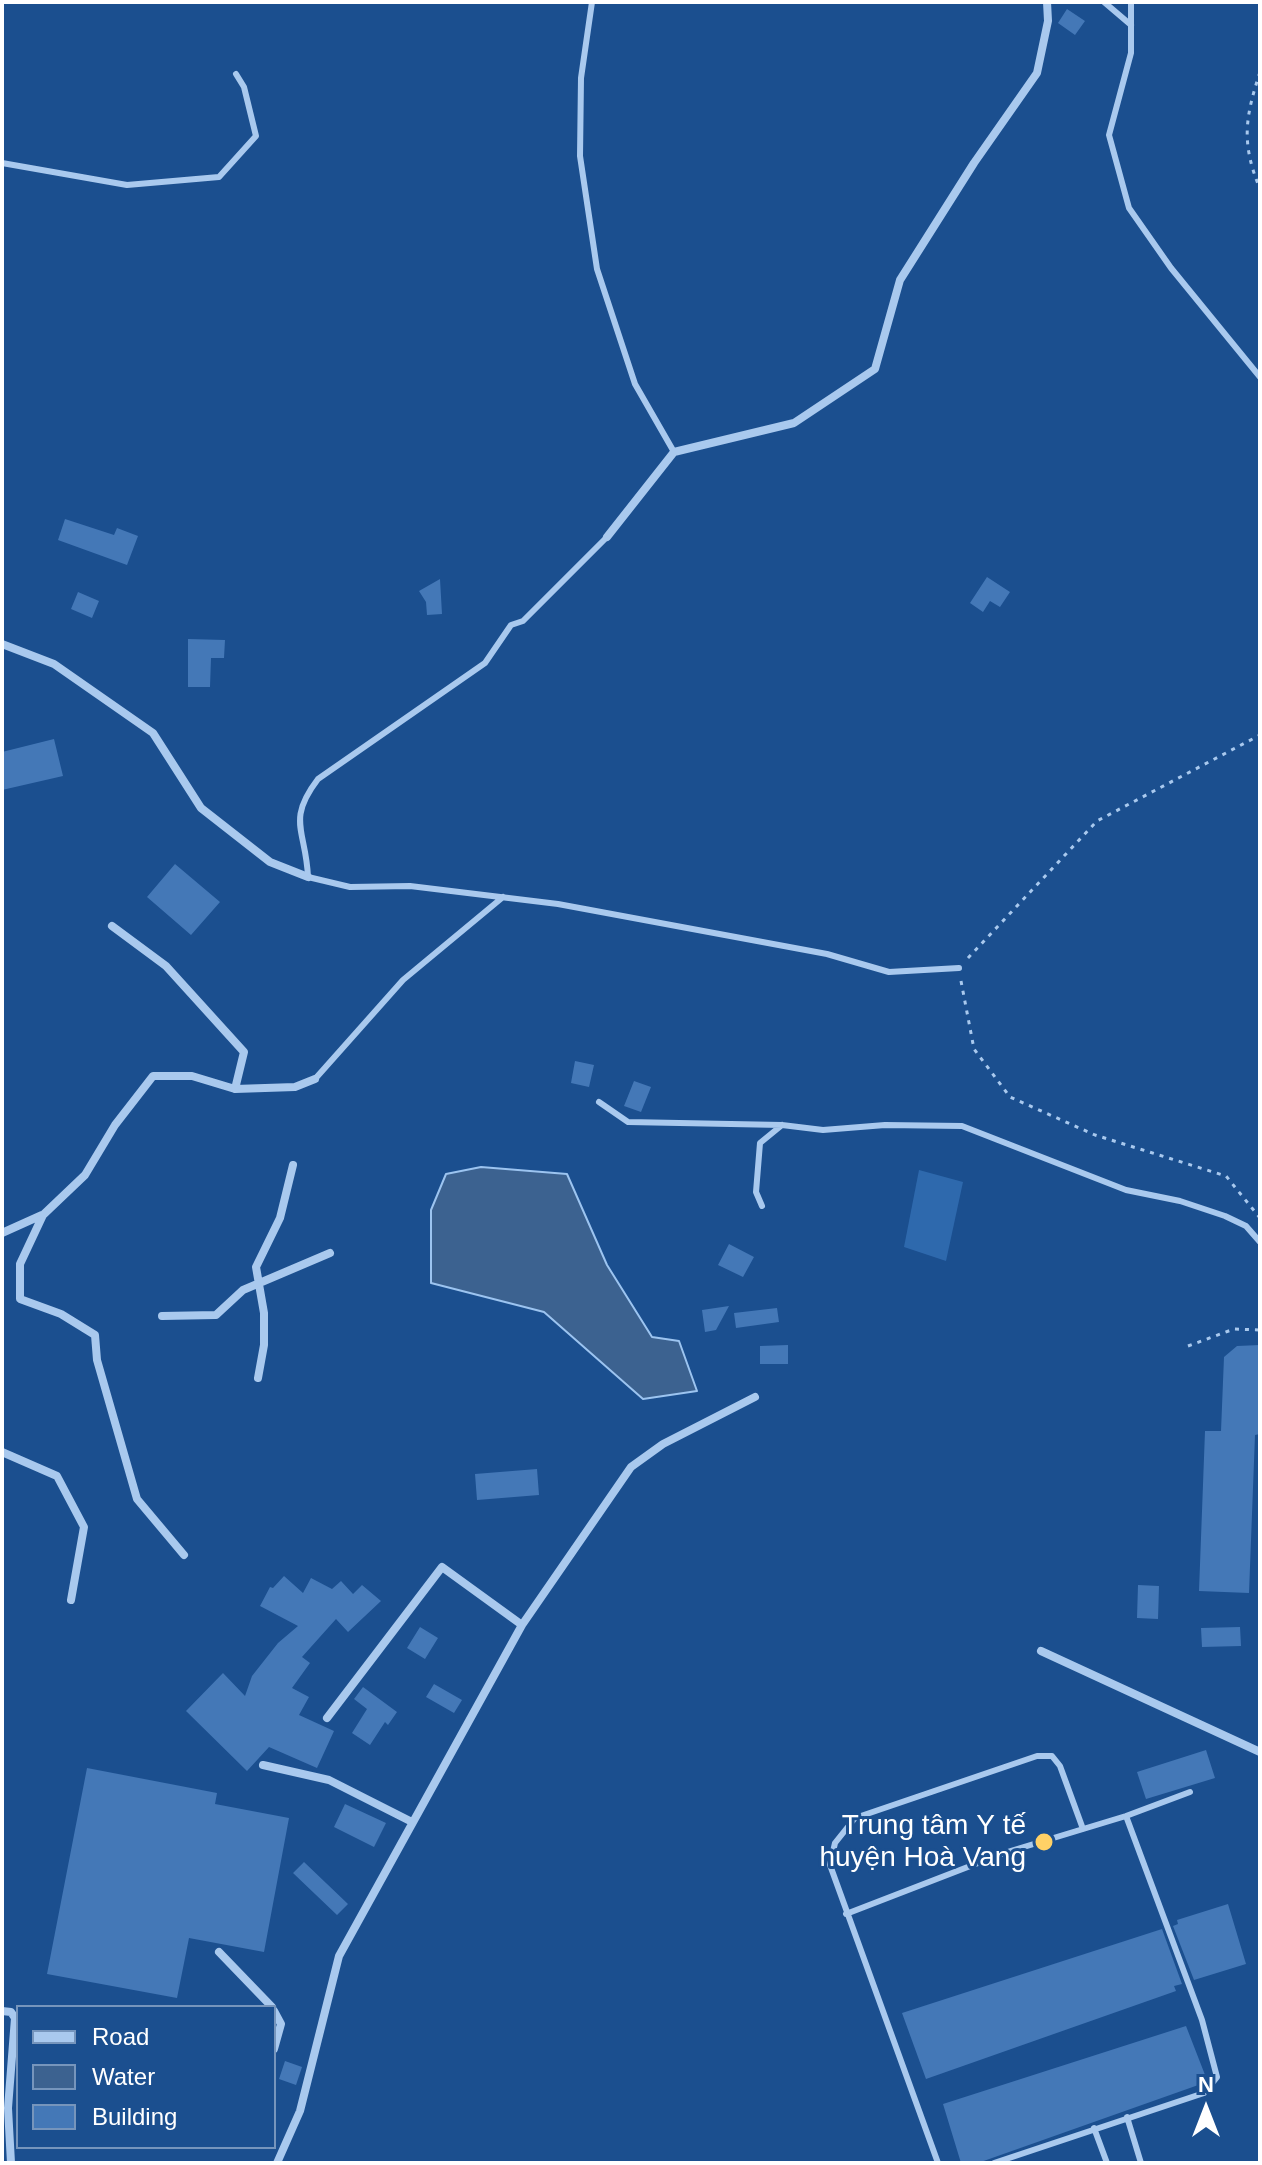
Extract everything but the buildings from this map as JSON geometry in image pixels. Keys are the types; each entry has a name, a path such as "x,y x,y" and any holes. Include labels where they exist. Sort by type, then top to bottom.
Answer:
{"street":[{"path":"607,537 674,452 794,423 875,369 900,280 974,163 1037,73 1048,21 1047,2"},
{"path":"2,644 54,664 153,733 201,808 270,862 308,877"},
{"path":"112,926 166,966 244,1052 235,1089"},
{"path":"2,1233 43,1215 85,1175 115,1125 153,1076 192,1076 235,1089 295,1087 315,1079"},
{"path":"258,1378 264,1345 256,1267 280,1218 293,1165"},
{"path":"43,1215 20,1264 20,1299 61,1314 95,1335 97,1360 137,1499 184,1555"},
{"path":"162,1316 216,1315 243,1290 330,1253"},
{"path":"277,2163 300,2111 339,1956 522,1625 631,1467 663,1444 755,1397"},
{"path":"2,1452 57,1476 84,1527 71,1600"},
{"path":"327,1718 442,1567 522,1625"},
{"path":"1041,1651 1260,1752"},
{"path":"263,1765 329,1780 412,1822"},
{"path":"219,1952 269,2005"},
{"path":"2,2011 11,2012 15,2018 8,2108 11,2163"},
{"path":"276,2015 281,2024 276,2042"}],"lane":[{"path":"592,2 581,78 580,156 597,269 635,384 674,452"},
{"path":"1104,2 1131,25"},
{"path":"1131,2 1131,53 1109,135 1129,208 1171,268 1260,377"},
{"path":"2,163 127,185 219,177 256,136 244,87 236,74"},
{"path":"607,537 523,621 511,625 485,663 318,779 300,803 299,826 307,850 308,877 350,887 410,886 503,897 814,952 889,972 959,968"},
{"path":"315,1079 403,980 503,897"},
{"path":"599,1102 628,1122 782,1125 823,1130 885,1125 962,1126 1126,1190 1180,1201 1225,1216 1246,1226 1260,1242"},
{"path":"762,1206 756,1192 760,1143 782,1125"},
{"path":"938,2163 830,1865 835,1843 855,1818 1037,1756 1052,1756 1060,1766 1083,1829"},
{"path":"846,1914 1004,1853 1126,1816 1190,1792"},
{"path":"994,2163 1204,2093 1217,2077 1202,2020 1126,1816"},
{"path":"1127,2117 1141,2163"},
{"path":"1094,2128 1107,2163"}],"path":[{"path":"1260,72 1246,115 1248,159 1260,189"},
{"path":"1260,735 1097,821 959,968 974,1049 1010,1097 1095,1135 1226,1176 1260,1218"},
{"path":"1188,1346 1234,1329 1260,1330"}],"shaded area":[{"path":"919,1170 963,1182 946,1261 904,1247"}],"water":[{"path":"481,1167 567,1174 607,1265 652,1337 679,1341 697,1391 643,1399 544,1312 431,1283 431,1210 446,1174"}],"place":[{"name":"Trung tâm Y tế huyện Hoà Vang","path":"1044,1842"}]}
